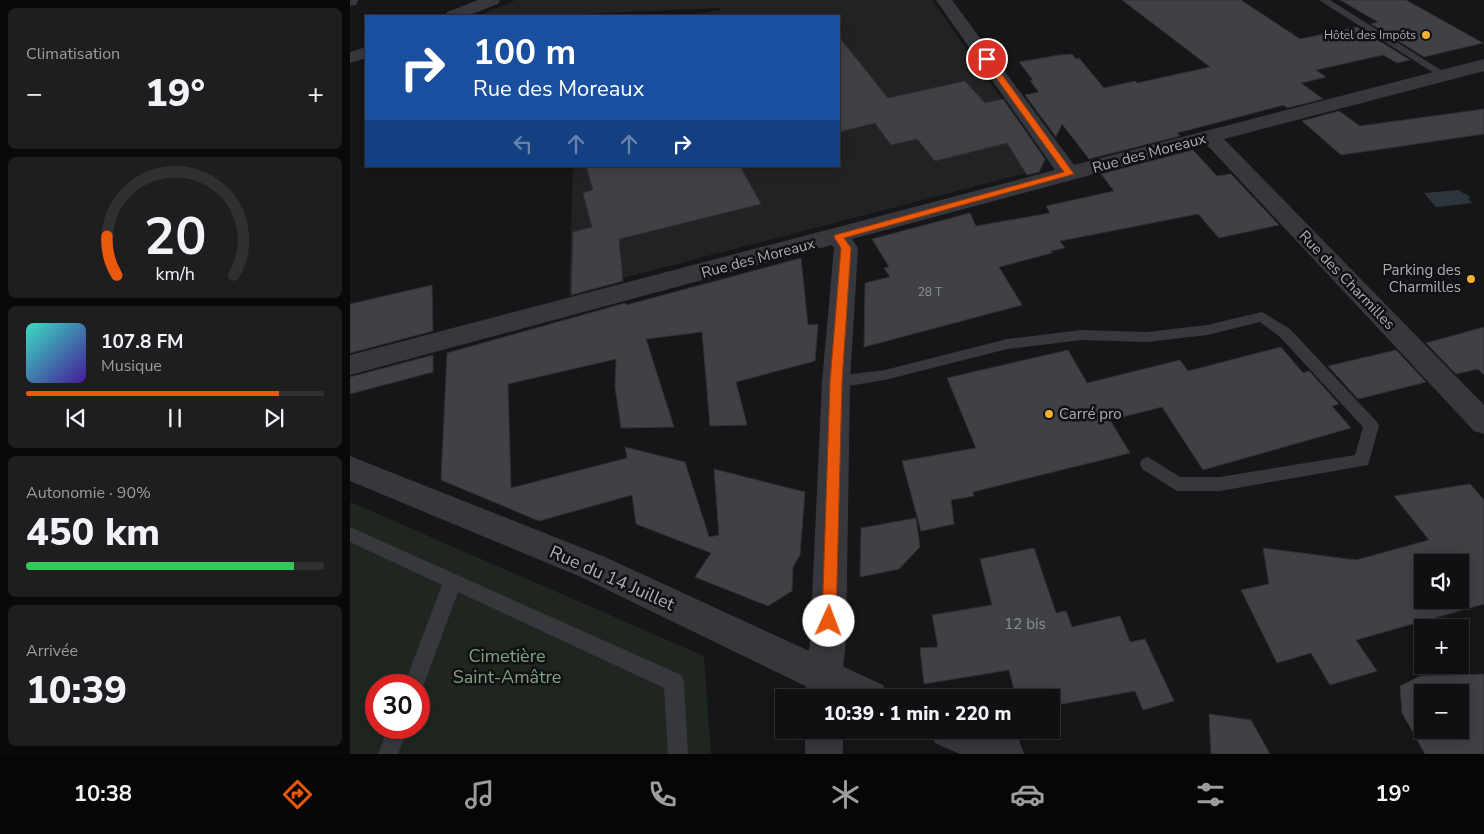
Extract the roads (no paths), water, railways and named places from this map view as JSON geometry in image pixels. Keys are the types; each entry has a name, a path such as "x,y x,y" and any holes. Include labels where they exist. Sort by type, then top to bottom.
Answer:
{"street":[{"path":"455,15 492,0"},
{"path":"944,0 1069,174"},
{"path":"350,58 365,52"},
{"name":"Rue des Moreaux","path":"350,366 1484,65"},
{"name":"Rue des Charmilles","path":"1211,136 1484,422"},
{"path":"824,687 828,641 836,382 846,248 838,237"},
{"name":"Rue du 14 Juillet","path":"350,468 593,567 824,687"},
{"path":"824,739 824,754"},
{"path":"969,739 1005,754"}],"lane":[{"path":"1324,0 1444,75"},
{"path":"836,382 885,375 1007,344 1082,335 1147,337 1207,330 1262,317 1285,333 1370,426 1362,460 1353,462 1220,484 1177,484 1148,464"},
{"path":"350,534 674,682 678,754"},
{"path":"418,674 453,581"},
{"path":"388,754 394,739"}],"place":[{"name":"Hôtel des Impôts","path":"1426,35"},
{"name":"Parking des Charmilles","path":"1471,279"},
{"name":"Carré pro","path":"1049,414"}],"park label":[{"name":"Cimetière Saint-Amâtre","path":"507,666"}]}
